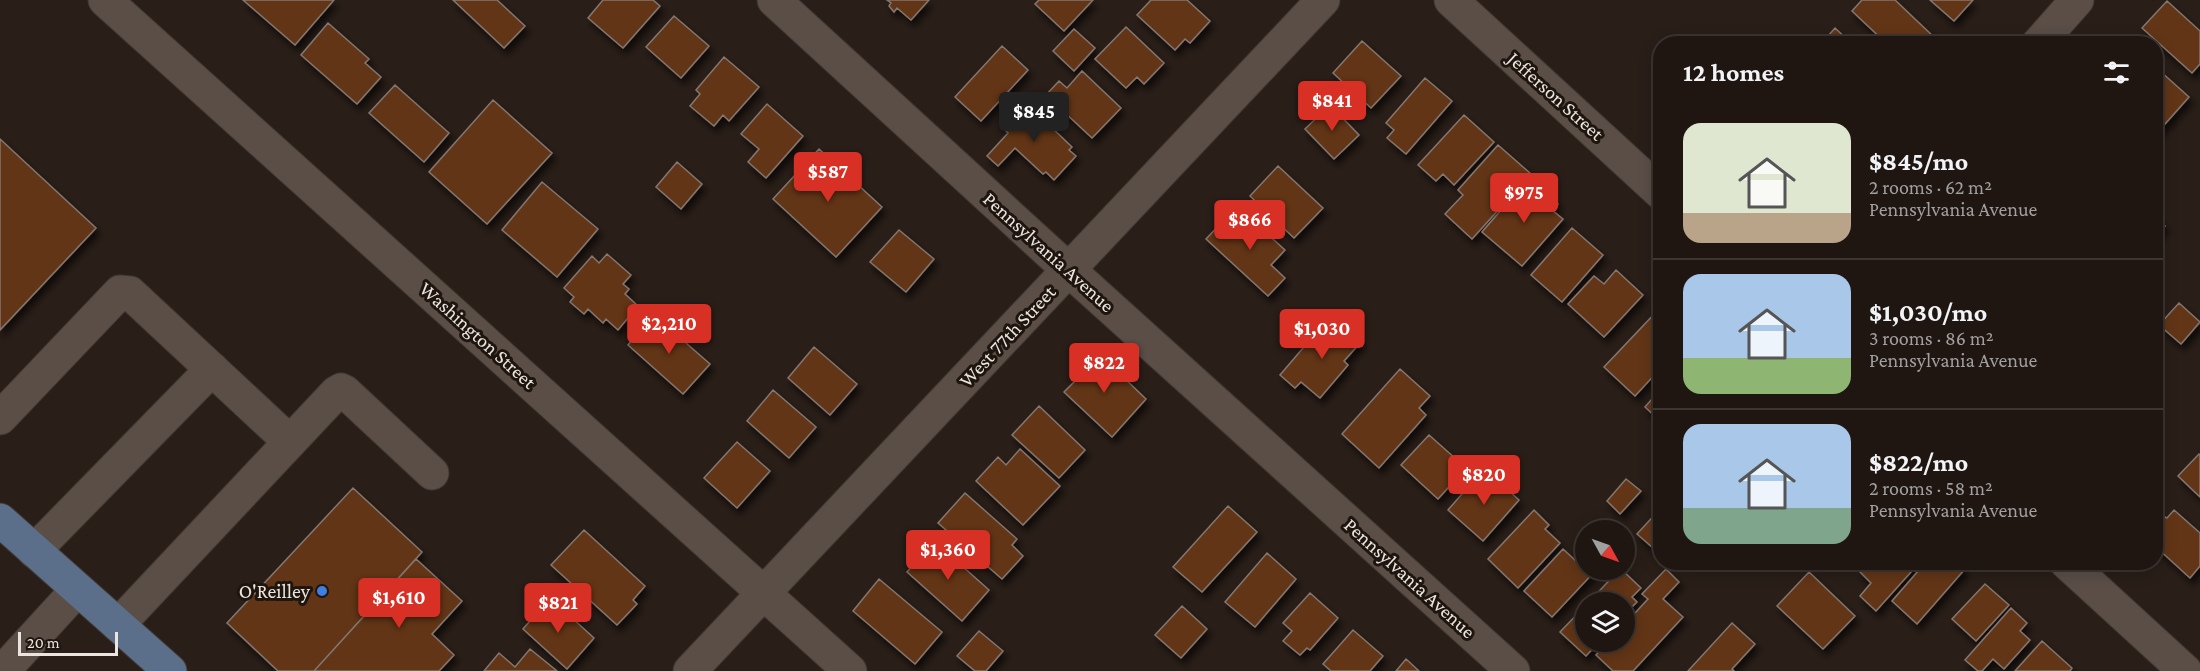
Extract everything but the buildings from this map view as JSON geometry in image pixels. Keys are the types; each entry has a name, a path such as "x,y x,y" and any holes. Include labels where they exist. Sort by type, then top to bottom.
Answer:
{"main road":[{"path":"0,520 170,671"}],"street":[{"name":"Washington Street","path":"105,0 849,671"},
{"name":"Pennsylvania Avenue","path":"774,0 1513,671"},
{"name":"West 77th Street","path":"690,671 1323,0"},
{"name":"Jefferson Street","path":"1450,0 1653,186"},
{"path":"2045,36 2077,0"},
{"path":"0,418 120,292 130,293 290,442"},
{"path":"34,551 212,369"},
{"path":"118,625 341,390 432,473"},
{"path":"2075,570 2185,671"},
{"path":"3,671 77,590"}],"place":[{"name":"O'Reilley","path":"322,591"}]}
